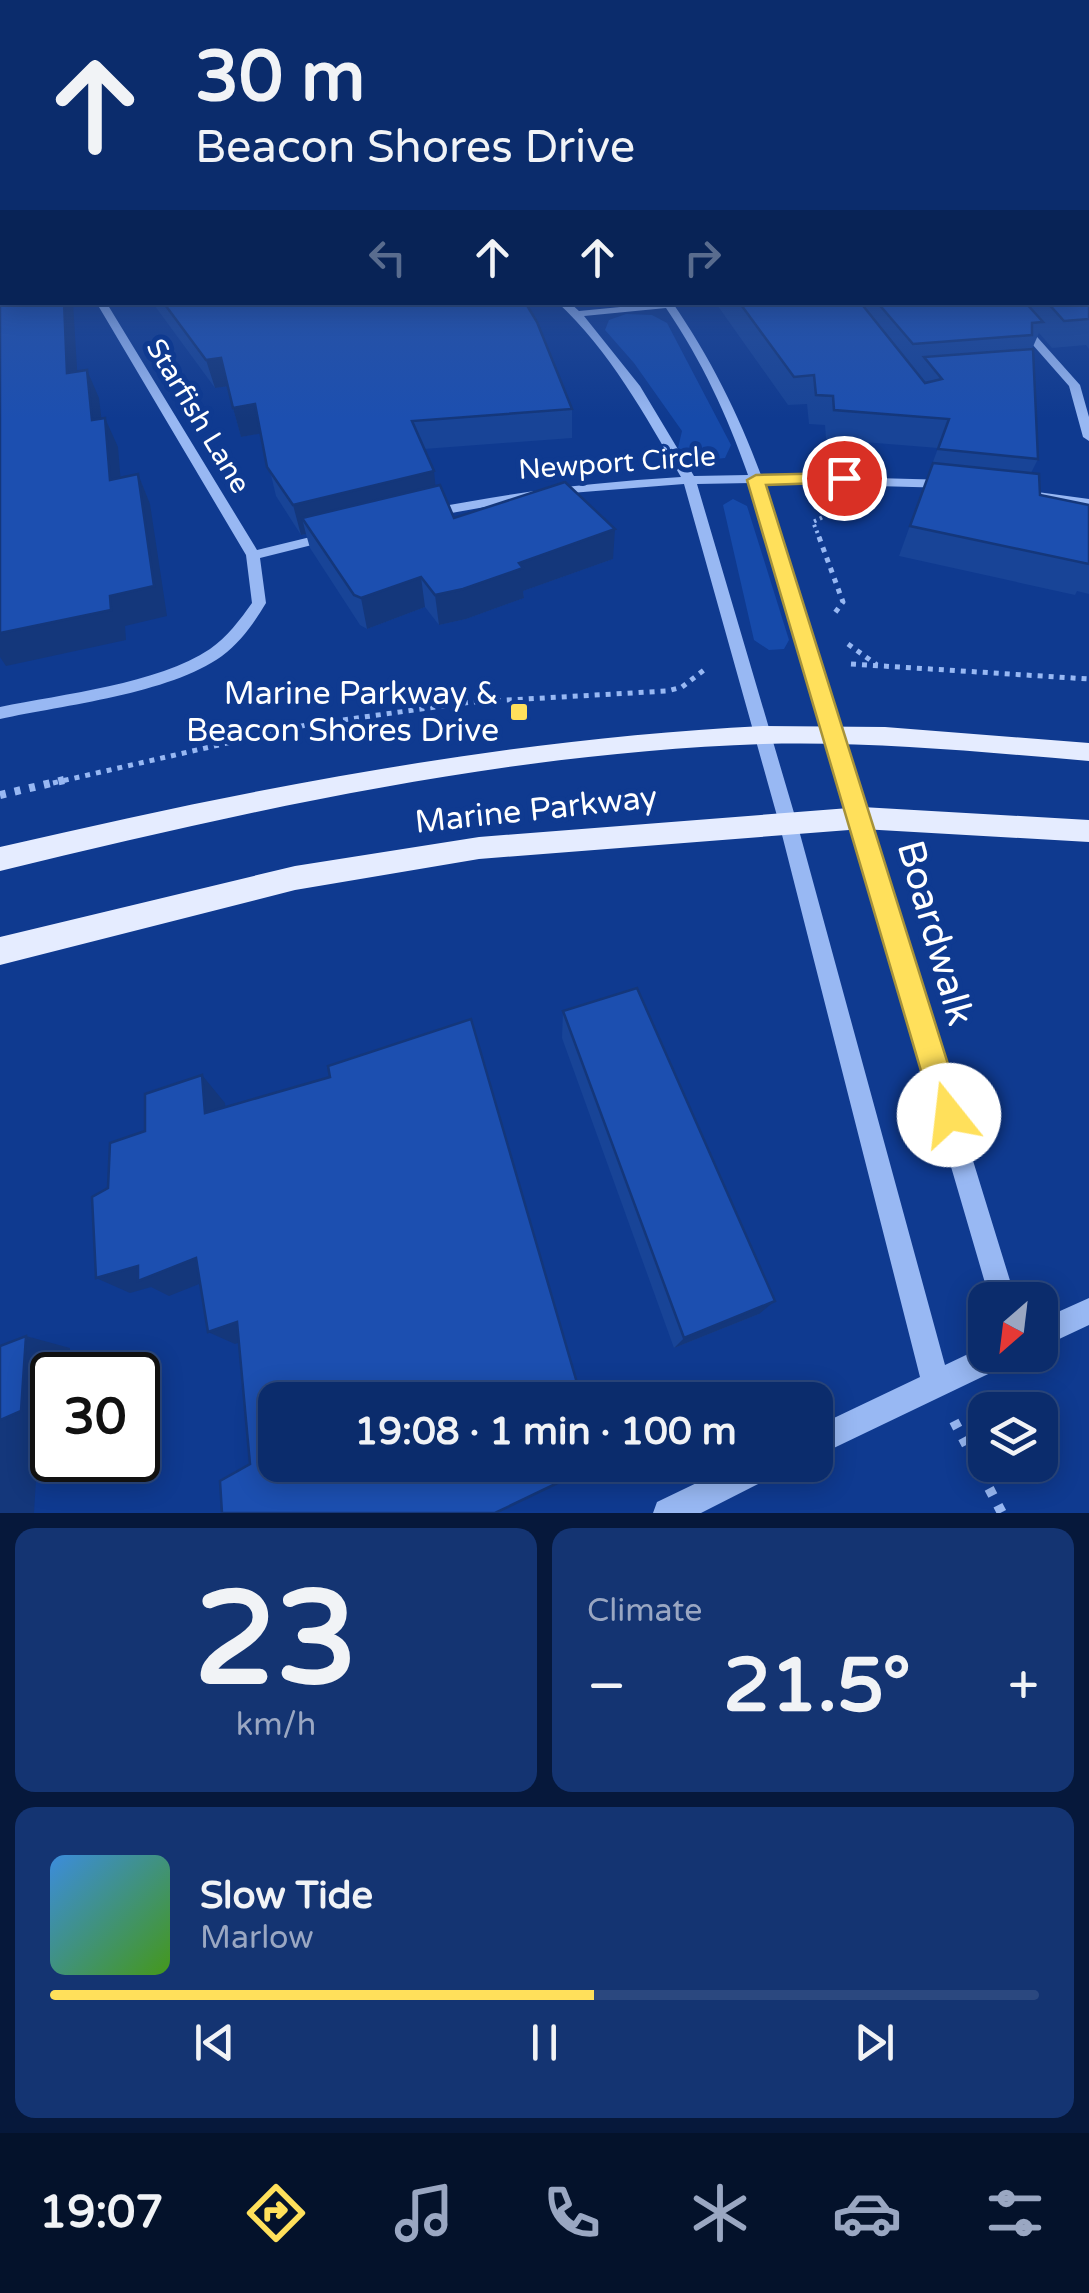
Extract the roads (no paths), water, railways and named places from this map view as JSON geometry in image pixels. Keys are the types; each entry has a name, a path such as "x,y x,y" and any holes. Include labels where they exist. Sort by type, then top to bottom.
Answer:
{"main road":[{"name":"Marine Parkway","path":"0,859 377,774 510,754 763,735 894,736 1089,752"},
{"name":"Marine Parkway","path":"0,951 213,896 428,854 862,818 1089,832"}],"street":[{"name":"Starfish Lane","path":"103,305 253,555"},
{"path":"566,305 634,386 689,479 788,823 936,1385"},
{"path":"577,314 659,305"},
{"name":"Boardwalk","path":"669,305 691,332 735,416 862,818 999,1282"},
{"path":"1003,305 1061,366 1084,412 1089,437"},
{"path":"1033,369 1061,366"},
{"name":"Newport Circle","path":"412,517 559,487 689,479 844,478 975,487"},
{"path":"1013,492 1089,503"},
{"path":"0,713 180,670 212,656 233,638 259,603 253,555 356,530"},
{"path":"1058,1325 1089,1310"},
{"path":"833,1434 968,1369"},
{"path":"668,1513 731,1482"}],"place":[{"name":"Marine Parkway & Beacon Shores Drive","path":"519,712"}]}
